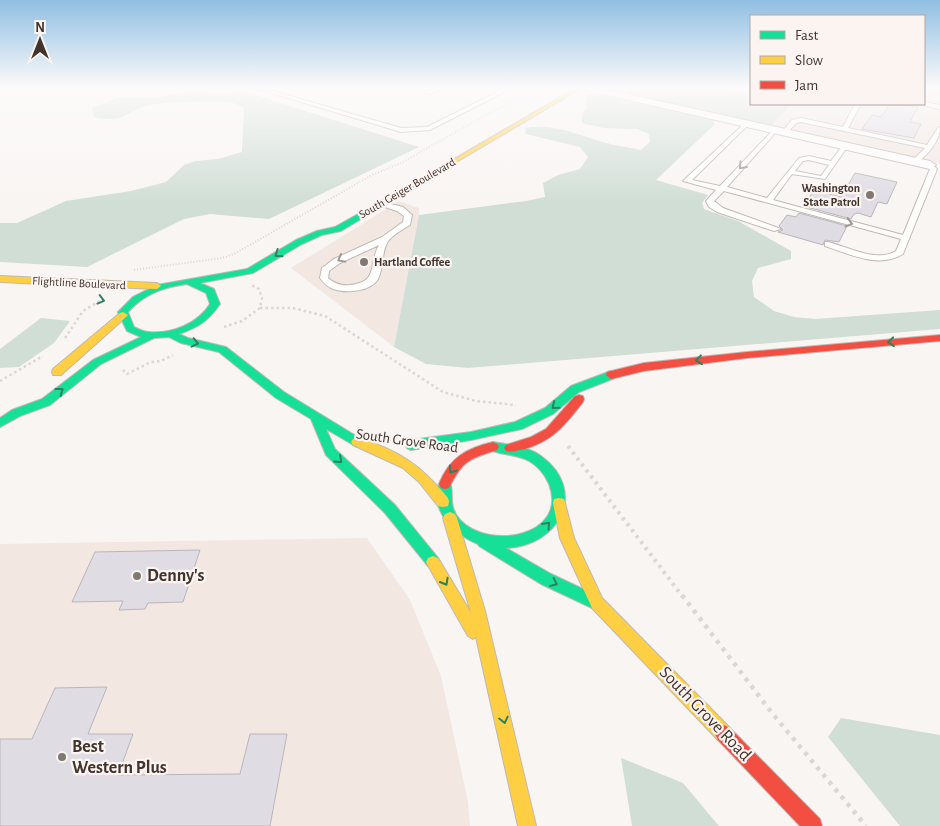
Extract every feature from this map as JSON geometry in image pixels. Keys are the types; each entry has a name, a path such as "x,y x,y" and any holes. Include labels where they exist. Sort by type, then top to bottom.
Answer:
{"main road":[{"name":"South Geiger Boulevard","path":"159,286 173,282 192,282 236,276 250,270 299,242 320,233 338,229 514,127"},
{"name":"South Geiger Boulevard","path":"258,280 333,235 338,229"},
{"name":"Flightline Boulevard","path":"0,279 119,287 159,286"},
{"path":"0,423 16,413 46,402 97,362 153,335 170,334 194,325 216,310 216,295 211,288 192,282"},
{"path":"48,382 62,366 123,313 134,298 159,286"},
{"name":"Flightline Boulevard","path":"111,303 123,313 124,323 130,329 139,334 153,335"},
{"name":"South Grove Road","path":"170,334 185,340 220,345 280,396 367,448 402,461 423,478 443,502"},
{"path":"411,445 471,436 518,426 550,411 575,390 613,374 644,367 747,354 940,338"},
{"path":"510,448 535,442 553,432 576,402 596,382"},
{"path":"16,413 27,396"},
{"path":"316,418 330,452 390,509 437,568 476,636 493,673"},
{"name":"South Grove Road","path":"338,431 382,440"},
{"name":"South Grove Road","path":"398,443 476,451"},
{"path":"450,518 463,532 482,540 503,544 524,541 542,532 554,518 559,503 558,488 552,474 541,462 527,453 510,448 493,447 476,451 462,458 450,470 443,485 443,502 465,566 493,673 527,826"},
{"name":"South Grove Road","path":"559,503 567,538 597,603 813,826"},
{"name":"South Grove Road","path":"482,540 546,579 597,603"}],"street":[{"path":"762,127 930,165"}],"lane":[{"path":"389,127 412,131 433,127"},
{"path":"743,127 687,181 714,188 722,188 903,241"},
{"path":"777,229 720,210 712,205 710,201 780,131 787,127"},
{"path":"833,127 929,147"},
{"path":"915,161 929,147 940,129"},
{"path":"790,172 823,178 845,146"},
{"path":"768,201 802,159 809,158 833,164"},
{"path":"828,244 872,257 896,256 934,169 930,165"},
{"path":"382,203 400,209 408,215 407,223 386,239 337,261 325,270 324,278 329,285 340,289 358,288 371,282 376,276 380,250 386,239"}],"path":[{"path":"60,344 83,311 115,292 133,270 222,258 234,254 372,175 401,163 466,127"},
{"path":"0,381 49,352"}],"shaded area":[{"path":"243,127 355,127 419,147 269,219 210,214 184,219 87,267 0,262 0,223 17,223 66,201 131,191 166,182 184,165 196,161 218,159 242,152"},
{"path":"548,127 559,129 614,145 641,150 650,142 649,134 637,129 598,127 712,127 656,180 708,195 702,203 704,209 738,221 791,251 791,259 758,268 752,281 754,297 774,311 794,317 815,319 940,310 940,329 468,368 426,364 394,347 419,215 545,197 543,183 558,175 580,169 588,157 580,147 526,134 525,128"},
{"path":"773,127 940,127 940,164"},
{"path":"399,201 419,208 419,215 394,347 291,268"},
{"path":"41,318 70,321 54,343 19,367 0,368 0,349"},
{"path":"367,538 410,600 441,676 468,802 470,826 0,826 0,544"},
{"path":"841,718 940,735 940,826 900,826 828,737"},
{"path":"621,758 683,783 719,826 632,826"}],"building":[{"path":"864,127 920,127 914,138 862,129"},
{"name":"Washington State Patrol","path":"855,173 897,182 887,204 878,202 871,217 858,213 854,214 851,219 803,206 814,190 841,197"},
{"path":"799,213 847,226 839,242 825,240 823,245 778,232 783,230 779,226 787,215 796,217"},
{"name":"Denny's","path":"200,550 183,602 148,603 145,609 119,610 123,601 72,602 95,552"},
{"name":"Best Western Plus","path":"107,687 88,734 133,734 118,775 240,774 250,734 287,734 270,826 0,826 0,739 32,739 55,688"}],"traffic: fast":[{"path":"192,282 250,271 299,242 320,233 338,229 417,183"},
{"path":"188,281 210,291 215,304 207,316 190,327 168,334 147,336 131,329 123,312 137,299 160,287 188,281"},
{"path":"170,334 185,341 222,349 280,395 357,442"},
{"path":"0,423 16,413 46,402 97,362 153,335"},
{"path":"411,445 471,436 518,426 549,411 575,389 611,375"},
{"path":"316,418 330,452 390,509 433,562"},
{"path":"445,484 445,502 452,519 460,528 475,537 497,542 508,542 526,539 539,533 550,524 556,513 557,489 552,477 545,467 535,459 523,453 493,447"},
{"path":"484,542 546,579 597,603"}],"traffic: slow":[{"path":"417,183 513,127"},
{"path":"0,279 157,286"},
{"path":"57,372 123,315"},
{"path":"357,442 407,464 424,479 443,502"},
{"path":"559,503 567,538 597,603 724,734"},
{"path":"450,518 478,611 527,826"},
{"path":"433,562 473,631"}],"traffic: jam":[{"path":"611,375 644,367 747,355 940,338"},
{"path":"510,448 543,437 557,426 579,399"},
{"path":"445,484 452,469 463,458 477,451 493,447"},
{"path":"724,734 813,826"}],"place":[{"name":"Washington State Patrol","path":"870,195"},
{"name":"Hartland Coffee","path":"364,262"},
{"name":"Denny's","path":"137,576"},
{"name":"Best Western Plus","path":"62,757"}]}
